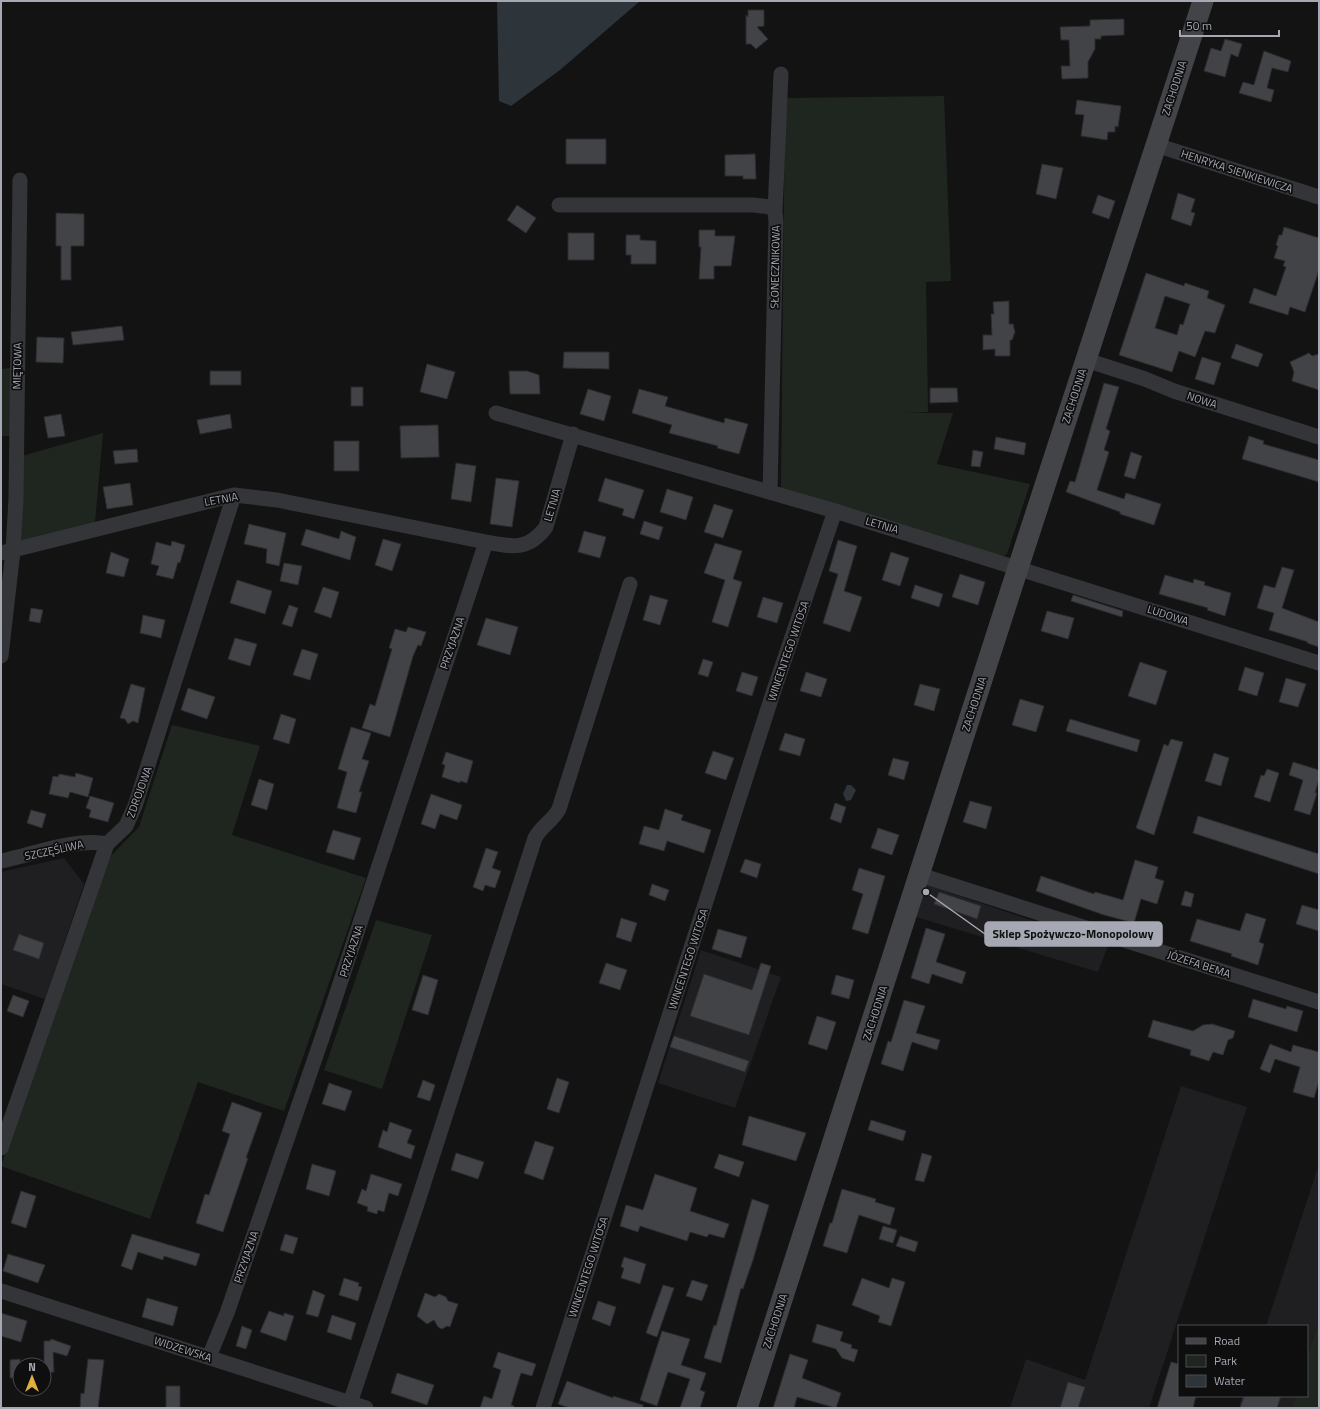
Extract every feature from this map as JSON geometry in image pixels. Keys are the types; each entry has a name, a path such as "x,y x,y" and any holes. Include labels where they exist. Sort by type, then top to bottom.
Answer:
{"street":[{"name":"ZACHODNIA","path":"747,1408 1203,1"},
{"path":"775,212 780,74"},
{"name":"HENRYKA SIENKIEWICZA","path":"1156,145 1319,197"},
{"name":"MIĘTOWA","path":"1,656 7,552 16,498 20,180"},
{"name":"SŁONECZNIKOWA","path":"559,205 764,205 771,207 775,212 770,492"},
{"name":"NOWA","path":"1086,360 1145,379 1174,391 1319,437"},
{"path":"496,413 573,434"},
{"name":"LETNIA","path":"7,552 234,496 277,500 486,542 521,546 539,536 546,527 573,434 835,511 1018,568"},
{"name":"ZDROJOWA","path":"1,1148 107,844 126,826 135,806 234,496"},
{"name":"WINCENTEGO WITOSA","path":"543,1408 774,690 835,511"},
{"name":"PRZYJAZNA","path":"209,1357 227,1313 322,1038 486,542"},
{"name":"LUDOWA","path":"1018,568 1319,663"},
{"path":"350,1403 419,1199 535,838 540,828 555,817 558,809 630,584"},
{"name":"SZCZĘŚLIWA","path":"1,862 76,844 90,842 107,844"},
{"name":"JÓZEFA BEMA","path":"920,875 1319,1002"},
{"name":"WIDZEWSKA","path":"1,1291 366,1408"}],"shaded area":[{"path":"64,858 84,884 45,999 1,984 1,872"},
{"path":"927,885 1108,946 1098,972 916,917"},
{"path":"701,950 781,977 735,1108 658,1083"},
{"path":"1181,1086 1247,1107 1149,1408 1010,1408 1026,1359 1085,1380"},
{"path":"1319,1164 1319,1320 1308,1355 1308,1325 1266,1325"},
{"path":"1242,1397 1295,1397 1291,1408 1239,1408"}],"green space":[{"path":"944,96 951,281 926,282 928,412 905,413 953,413 937,464 1030,484 1007,554 1003,556 781,489 785,98"},
{"path":"11,368 10,436 1,436 1,369"},
{"path":"103,433 95,523 21,541 22,456"},
{"path":"172,725 260,746 232,835 366,878 284,1111 198,1082 150,1219 1,1166 91,903 111,856 139,827"},
{"path":"376,920 432,935 382,1089 324,1070"},
{"path":"1319,1320 1319,1408 1291,1408 1295,1397 1308,1397 1308,1355"}],"water":[{"path":"497,1 640,1 560,70 511,106 499,101"},
{"path":"847,785 851,785 856,790 851,800 846,801 843,794"}],"building":[{"path":"748,10 764,10 764,26 757,27 768,39 756,49 751,44 746,44 746,15 748,17"},
{"path":"1124,19 1124,35 1101,36 1101,39 1095,39 1095,49 1088,62 1088,78 1062,79 1061,66 1070,66 1069,40 1061,40 1060,27 1090,26 1090,20"},
{"path":"1225,39 1242,44 1238,57 1231,54 1225,77 1204,71 1211,48 1221,51"},
{"path":"1264,51 1291,61 1288,72 1272,68 1267,88 1274,90 1271,102 1239,93 1243,82 1254,85"},
{"path":"1077,100 1121,106 1118,127 1115,126 1115,132 1108,132 1107,140 1081,136 1084,115 1075,114"},
{"path":"566,139 606,139 606,164 566,164"},
{"path":"755,154 756,179 743,179 743,176 725,176 725,155"},
{"path":"1042,164 1063,168 1056,199 1036,194"},
{"path":"1178,193 1195,199 1191,212 1195,213 1191,226 1171,219"},
{"path":"1098,195 1115,201 1109,219 1092,213"},
{"path":"517,205 536,218 526,233 507,220"},
{"path":"56,213 84,214 84,246 71,246 71,280 61,280 61,246 56,246"},
{"path":"1284,227 1319,238 1319,270 1305,312 1290,307 1288,315 1249,303 1254,288 1276,296 1286,267 1283,266 1285,261 1274,258 1278,246 1276,245 1279,235 1282,235"},
{"path":"699,230 715,230 715,236 735,236 731,266 714,266 714,279 699,279 701,247 699,247"},
{"path":"568,233 594,233 594,260 568,260"},
{"path":"626,235 640,235 640,240 656,241 656,264 631,264 631,255 626,255"},
{"path":"1146,273 1184,286 1185,283 1209,291 1207,298 1225,305 1215,333 1205,331 1195,357 1179,351 1172,372 1119,355","holes":["1165,296 1190,304 1183,325 1180,324 1177,335 1155,328"]},
{"path":"1009,301 1009,324 1013,324 1015,332 1012,340 1010,340 1010,356 995,356 995,349 983,350 983,335 992,335 991,314 994,314 993,302"},
{"path":"122,326 124,340 73,345 71,332"},
{"path":"37,337 64,338 63,363 36,362"},
{"path":"1236,344 1263,354 1258,367 1231,358"},
{"path":"564,352 609,352 609,369 563,368"},
{"path":"1309,353 1312,356 1319,354 1319,390 1292,381 1294,372 1290,362"},
{"path":"1202,357 1221,363 1214,385 1195,379"},
{"path":"427,364 455,372 447,399 420,392"},
{"path":"210,371 241,371 241,385 210,385"},
{"path":"509,371 527,371 539,375 540,394 510,394"},
{"path":"1104,383 1119,387 1106,429 1110,431 1104,450 1109,452 1097,490 1124,499 1126,493 1161,504 1154,525 1120,514 1120,512 1066,492 1070,481 1075,482"},
{"path":"351,387 363,387 363,406 351,406"},
{"path":"930,388 957,388 958,402 930,403"},
{"path":"588,389 611,396 604,421 580,414"},
{"path":"639,389 668,397 665,406 724,423 725,418 748,424 739,454 717,448 718,446 669,433 672,425 632,413"},
{"path":"61,414 65,436 48,438 44,417"},
{"path":"230,414 232,428 200,434 197,420"},
{"path":"438,425 439,457 401,458 400,426"},
{"path":"1249,436 1264,441 1263,444 1319,460 1319,482 1242,459"},
{"path":"996,437 1026,443 1024,455 994,449"},
{"path":"334,441 359,441 359,471 334,471"},
{"path":"137,449 138,462 115,464 113,451"},
{"path":"973,450 983,452 980,467 971,466"},
{"path":"1131,452 1142,456 1135,479 1124,476"},
{"path":"456,463 476,466 471,502 451,499"},
{"path":"496,478 519,481 512,527 490,524"},
{"path":"605,478 644,490 634,519 622,515 624,509 598,501"},
{"path":"130,483 133,505 107,509 103,487"},
{"path":"667,489 693,497 686,520 660,512"},
{"path":"714,504 733,510 723,538 704,532"},
{"path":"644,521 663,527 659,540 640,534"},
{"path":"249,524 286,533 279,566 266,563 267,549 244,544"},
{"path":"306,529 339,539 341,531 356,537 350,560 301,545"},
{"path":"584,531 606,537 600,558 578,552"},
{"path":"383,539 401,544 392,571 375,565"},
{"path":"838,540 857,546 844,591 862,597 850,632 823,623 838,574 829,571"},
{"path":"172,541 185,545 180,563 178,562 173,579 156,575 159,566 151,564 156,542 171,546"},
{"path":"715,543 742,551 733,579 742,582 728,627 712,622 725,580 704,573"},
{"path":"111,552 129,559 124,577 106,573"},
{"path":"891,552 909,558 900,586 882,580"},
{"path":"284,563 302,566 298,585 280,581"},
{"path":"1282,567 1294,570 1282,608 1319,622 1319,647 1269,630 1274,613 1257,608 1264,585 1275,588"},
{"path":"960,574 985,582 978,605 952,597"},
{"path":"1165,575 1193,583 1194,579 1205,582 1204,585 1231,593 1225,616 1207,610 1208,608 1159,594"},
{"path":"237,580 272,591 265,614 230,603"},
{"path":"915,585 943,594 939,607 911,598"},
{"path":"323,587 339,592 331,618 314,612"},
{"path":"650,595 668,600 660,625 643,620"},
{"path":"1073,595 1123,611 1122,617 1071,601"},
{"path":"763,597 783,603 777,623 757,617"},
{"path":"289,605 298,608 292,627 282,624"},
{"path":"31,608 43,610 40,623 29,621"},
{"path":"1047,611 1074,618 1068,639 1041,631"},
{"path":"143,615 165,620 161,638 140,633"},
{"path":"486,618 518,627 510,655 477,645"},
{"path":"408,627 426,632 421,646 418,645 413,656 390,737 362,728 370,704 375,706 392,649 389,648 395,629 406,632"},
{"path":"235,638 257,644 250,666 228,659"},
{"path":"302,649 318,654 310,680 293,675"},
{"path":"703,659 713,662 708,677 698,674"},
{"path":"1140,662 1167,671 1156,705 1128,696"},
{"path":"1245,667 1264,673 1257,696 1238,690"},
{"path":"742,672 758,677 752,696 736,691"},
{"path":"806,672 827,679 821,697 800,691"},
{"path":"1286,678 1306,684 1298,707 1279,702"},
{"path":"131,684 145,688 138,723 133,721 128,724 125,719 120,718"},
{"path":"920,684 940,689 934,711 914,705"},
{"path":"188,688 215,697 207,719 181,710"},
{"path":"1020,699 1044,706 1036,732 1012,725"},
{"path":"281,714 296,719 289,744 273,739"},
{"path":"1070,719 1140,740 1137,752 1066,731"},
{"path":"351,727 371,733 362,759 369,761 359,792 362,792 356,813 337,808 347,772 338,769"},
{"path":"785,733 805,739 800,756 779,750"},
{"path":"1171,739 1183,742 1154,835 1136,828 1164,744 1168,746"},
{"path":"713,751 734,758 726,780 705,773"},
{"path":"446,752 473,761 467,783 460,781 460,783 442,777 445,765 442,764"},
{"path":"1214,753 1229,758 1221,786 1205,781"},
{"path":"893,758 909,762 904,780 888,775"},
{"path":"1293,762 1319,770 1319,779 1315,793 1317,793 1310,815 1294,810 1303,780 1289,775"},
{"path":"1267,769 1279,773 1270,802 1254,797 1261,775 1264,776"},
{"path":"76,773 93,778 88,797 70,792 68,798 49,794 53,776 58,777 59,774 75,777"},
{"path":"259,779 274,784 267,810 251,805"},
{"path":"431,794 462,805 457,820 440,814 435,829 421,824"},
{"path":"90,796 114,803 108,822 89,817 91,810 86,808"},
{"path":"970,801 992,807 986,829 963,822"},
{"path":"835,803 846,807 841,823 830,819"},
{"path":"665,809 683,815 681,820 711,830 704,853 667,841 664,851 639,844 644,826 659,830"},
{"path":"31,810 46,814 42,828 27,823"},
{"path":"1198,816 1319,854 1319,874 1193,833"},
{"path":"878,828 899,835 892,855 871,848"},
{"path":"333,830 361,838 354,860 326,852"},
{"path":"486,848 498,852 492,868 501,871 495,888 485,885 483,891 473,887"},
{"path":"745,859 761,864 757,878 740,872"},
{"path":"1135,860 1158,867 1155,878 1164,881 1157,904 1141,899 1134,923 1104,915 1036,891 1041,876 1094,894 1095,892 1123,900"},
{"path":"859,868 885,876 868,934 852,929 863,894 852,890"},
{"path":"652,884 669,890 665,901 649,895"},
{"path":"1185,891 1194,894 1191,907 1181,905"},
{"path":"939,892 981,906 977,919 934,904"},
{"path":"1302,905 1319,910 1319,931 1296,924"},
{"path":"1246,913 1266,919 1259,942 1264,944 1258,965 1231,956 1232,954 1190,941 1197,919 1240,931"},
{"path":"621,918 637,923 631,942 616,937"},
{"path":"926,928 945,934 936,962 966,972 962,984 932,974 929,984 911,978"},
{"path":"718,929 747,937 741,958 712,949"},
{"path":"19,934 44,943 39,959 13,950"},
{"path":"606,963 627,970 620,990 599,983"},
{"path":"761,963 771,966 749,1035 690,1016 704,974 752,990"},
{"path":"423,975 438,980 428,1015 412,1010"},
{"path":"836,975 854,980 849,999 831,994"},
{"path":"13,995 29,1001 23,1017 7,1011"},
{"path":"1253,999 1286,1009 1287,1006 1303,1011 1297,1032 1248,1017"},
{"path":"904,1000 925,1006 916,1033 940,1040 937,1050 912,1042 903,1071 881,1064 888,1041 891,1042"},
{"path":"817,1016 836,1022 827,1050 808,1044"},
{"path":"1153,1020 1193,1031 1203,1025 1212,1024 1235,1031 1233,1038 1228,1040 1223,1055 1213,1052 1209,1061 1190,1055 1191,1050 1148,1037"},
{"path":"674,1036 749,1061 745,1072 670,1047"},
{"path":"1270,1044 1291,1052 1293,1045 1319,1052 1319,1081 1314,1098 1293,1092 1300,1067 1275,1059 1270,1073 1260,1069"},
{"path":"557,1078 569,1082 559,1113 547,1109"},
{"path":"423,1080 435,1085 430,1101 417,1097"},
{"path":"329,1083 352,1091 345,1111 322,1104"},
{"path":"232,1102 262,1113 223,1232 196,1223 205,1194 209,1195 230,1134 222,1131"},
{"path":"749,1116 806,1133 796,1161 742,1145"},
{"path":"871,1120 906,1131 903,1141 868,1130"},
{"path":"390,1122 412,1130 407,1143 415,1146 411,1159 378,1147 383,1130 387,1132"},
{"path":"535,1141 554,1147 543,1180 524,1173"},
{"path":"456,1153 484,1162 478,1179 451,1170"},
{"path":"922,1153 932,1156 924,1182 915,1180"},
{"path":"719,1154 744,1162 739,1177 714,1168"},
{"path":"312,1164 336,1171 329,1196 306,1189"},
{"path":"371,1174 402,1184 398,1196 389,1193 384,1212 378,1210 377,1214 367,1211 368,1207 357,1203 362,1189 366,1191"},
{"path":"655,1174 697,1188 690,1211 729,1224 724,1238 709,1234 707,1237 690,1232 687,1241 640,1226 638,1232 620,1226 626,1205 643,1210"},
{"path":"842,1189 876,1199 875,1202 895,1208 890,1225 859,1215 847,1253 823,1246 830,1223 832,1223"},
{"path":"21,1191 36,1196 26,1228 11,1223"},
{"path":"752,1199 769,1205 753,1260 743,1289 741,1288 721,1363 704,1358 714,1325 716,1326"},
{"path":"883,1226 897,1230 893,1243 879,1239"},
{"path":"132,1234 200,1254 196,1266 164,1256 163,1260 138,1252 132,1270 121,1266"},
{"path":"285,1234 298,1238 293,1254 280,1250"},
{"path":"900,1236 918,1242 915,1252 896,1246"},
{"path":"8,1254 45,1265 38,1283 3,1271"},
{"path":"624,1257 646,1264 640,1284 621,1278 624,1268 621,1267"},
{"path":"344,1278 359,1283 358,1286 362,1287 358,1301 339,1295"},
{"path":"862,1278 889,1288 892,1278 905,1282 891,1326 878,1322 880,1316 852,1305"},
{"path":"692,1280 708,1285 702,1301 686,1296"},
{"path":"663,1285 674,1288 657,1337 646,1333"},
{"path":"313,1290 325,1295 318,1317 306,1314"},
{"path":"425,1293 435,1297 439,1294 446,1297 448,1301 458,1304 450,1327 447,1326 442,1329 438,1327 434,1320 427,1324 417,1316"},
{"path":"147,1298 178,1307 173,1326 142,1317"},
{"path":"598,1301 616,1307 610,1326 592,1319"},
{"path":"269,1311 284,1316 284,1313 294,1316 286,1341 260,1332"},
{"path":"1,1313 27,1321 21,1342 1,1336"},
{"path":"332,1315 356,1323 351,1340 327,1332"},
{"path":"817,1324 843,1332 840,1341 852,1345 851,1348 858,1350 854,1362 842,1358 836,1349 812,1342"},
{"path":"242,1326 252,1330 246,1349 236,1346"},
{"path":"662,1331 690,1339 681,1365 706,1373 700,1390 705,1392 700,1408 680,1408 690,1379 668,1372 657,1406 640,1400"},
{"path":"51,1339 71,1346 67,1356 53,1352 54,1372 52,1372 52,1357 44,1357 44,1341 50,1341"},
{"path":"498,1352 536,1364 532,1376 521,1373 511,1405 514,1406 514,1408 480,1408 484,1396 492,1399 501,1370 493,1367"},
{"path":"790,1354 808,1360 802,1378 841,1393 836,1408 797,1397 794,1408 773,1408"},
{"path":"88,1359 104,1360 98,1408 80,1408 81,1393 84,1394"},
{"path":"10,1360 12,1360 12,1378 10,1378"},
{"path":"1171,1362 1178,1364 1178,1397 1196,1397 1193,1408 1157,1408"},
{"path":"397,1373 434,1385 427,1405 391,1393"},
{"path":"567,1381 613,1398 613,1396 643,1405 643,1408 570,1408 558,1404"},
{"path":"1068,1382 1085,1387 1078,1408 1060,1408"},
{"path":"166,1386 180,1386 180,1408 166,1408"},
{"path":"1244,1397 1281,1397 1277,1408 1240,1408"}],"place":[{"name":"Sklep Spożywczo-Monopolowy","path":"926,892"}]}
